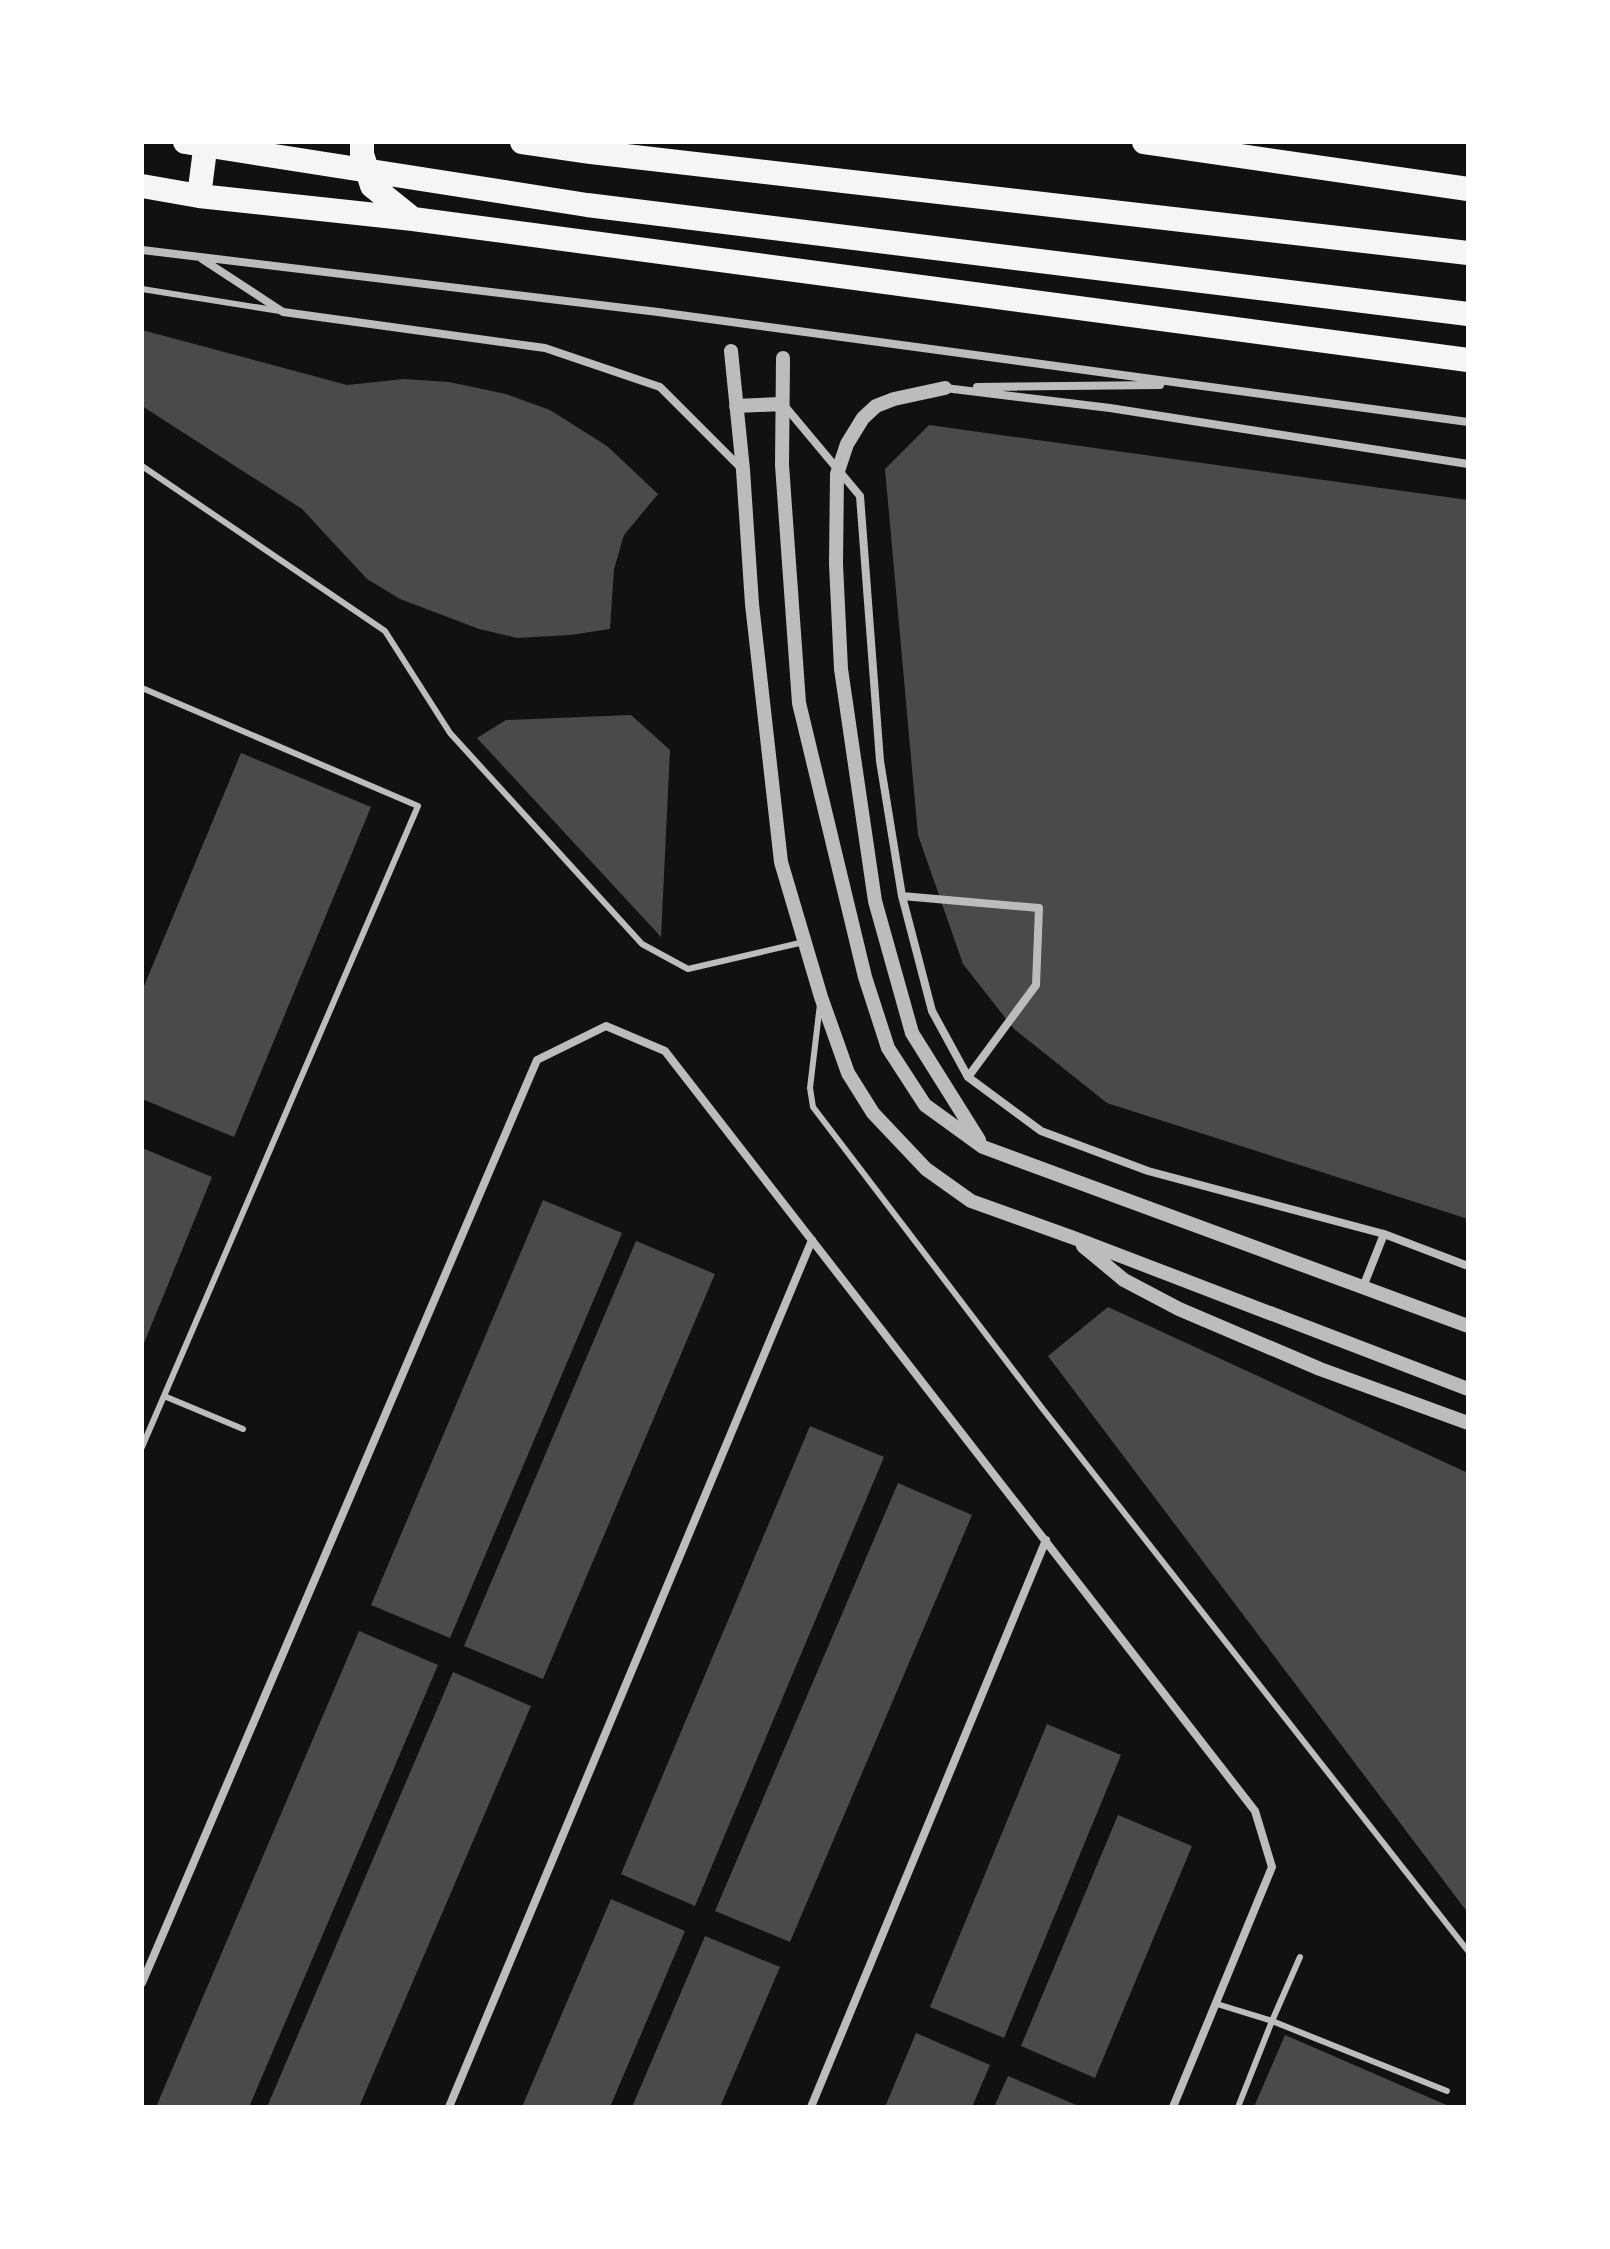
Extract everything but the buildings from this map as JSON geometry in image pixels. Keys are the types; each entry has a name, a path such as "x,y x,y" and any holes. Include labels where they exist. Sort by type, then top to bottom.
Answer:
{"highway":[{"path":"185,142 587,205 1468,314"},
{"path":"199,196 206,142"},
{"path":"362,142 362,154 372,186 413,219"},
{"path":"522,142 1468,253"},
{"path":"1144,142 1467,189"},
{"path":"142,186 199,196 413,219 1468,360"}],"street":[{"path":"142,250 658,312 1468,422"},
{"path":"199,257 283,312 545,348 660,387 743,470"},
{"path":"731,351 752,604 781,862 821,997 848,1073 873,1113 926,1169 971,1201 1468,1389"},
{"path":"783,358 782,465 799,703 865,977 888,1048 925,1105 983,1147 1468,1326"},
{"path":"983,1147 912,1033 875,901 841,654 836,564 837,474 847,444 863,418 876,406 894,399 945,388 1189,384"},
{"path":"945,388 1110,408 1468,464"},
{"path":"736,406 782,404"},
{"path":"782,404 860,496 880,761 902,896 932,1011 968,1077 1041,1131 1148,1171 1384,1234 1468,1266"},
{"path":"902,896 1039,908 1036,985 968,1077"},
{"path":"142,1983 537,1060 606,1026 665,1051 1255,1811 1272,1867 1173,2107"},
{"path":"1363,1287 1384,1234"},
{"path":"1074,1238 1124,1280 1179,1309 1320,1369 1468,1423"},
{"path":"449,2107 812,1240"},
{"path":"811,2107 1046,1540"}],"lane":[{"path":"142,289 283,312"},
{"path":"142,466 385,631 450,733 642,944 688,969 804,942"},
{"path":"142,688 418,806 142,1447"},
{"path":"821,997 810,1088 813,1107 1042,1408 1468,1951"},
{"path":"164,1396 243,1429"},
{"path":"1238,2107 1300,1957"},
{"path":"1217,2004 1272,2021 1447,2091"}]}
